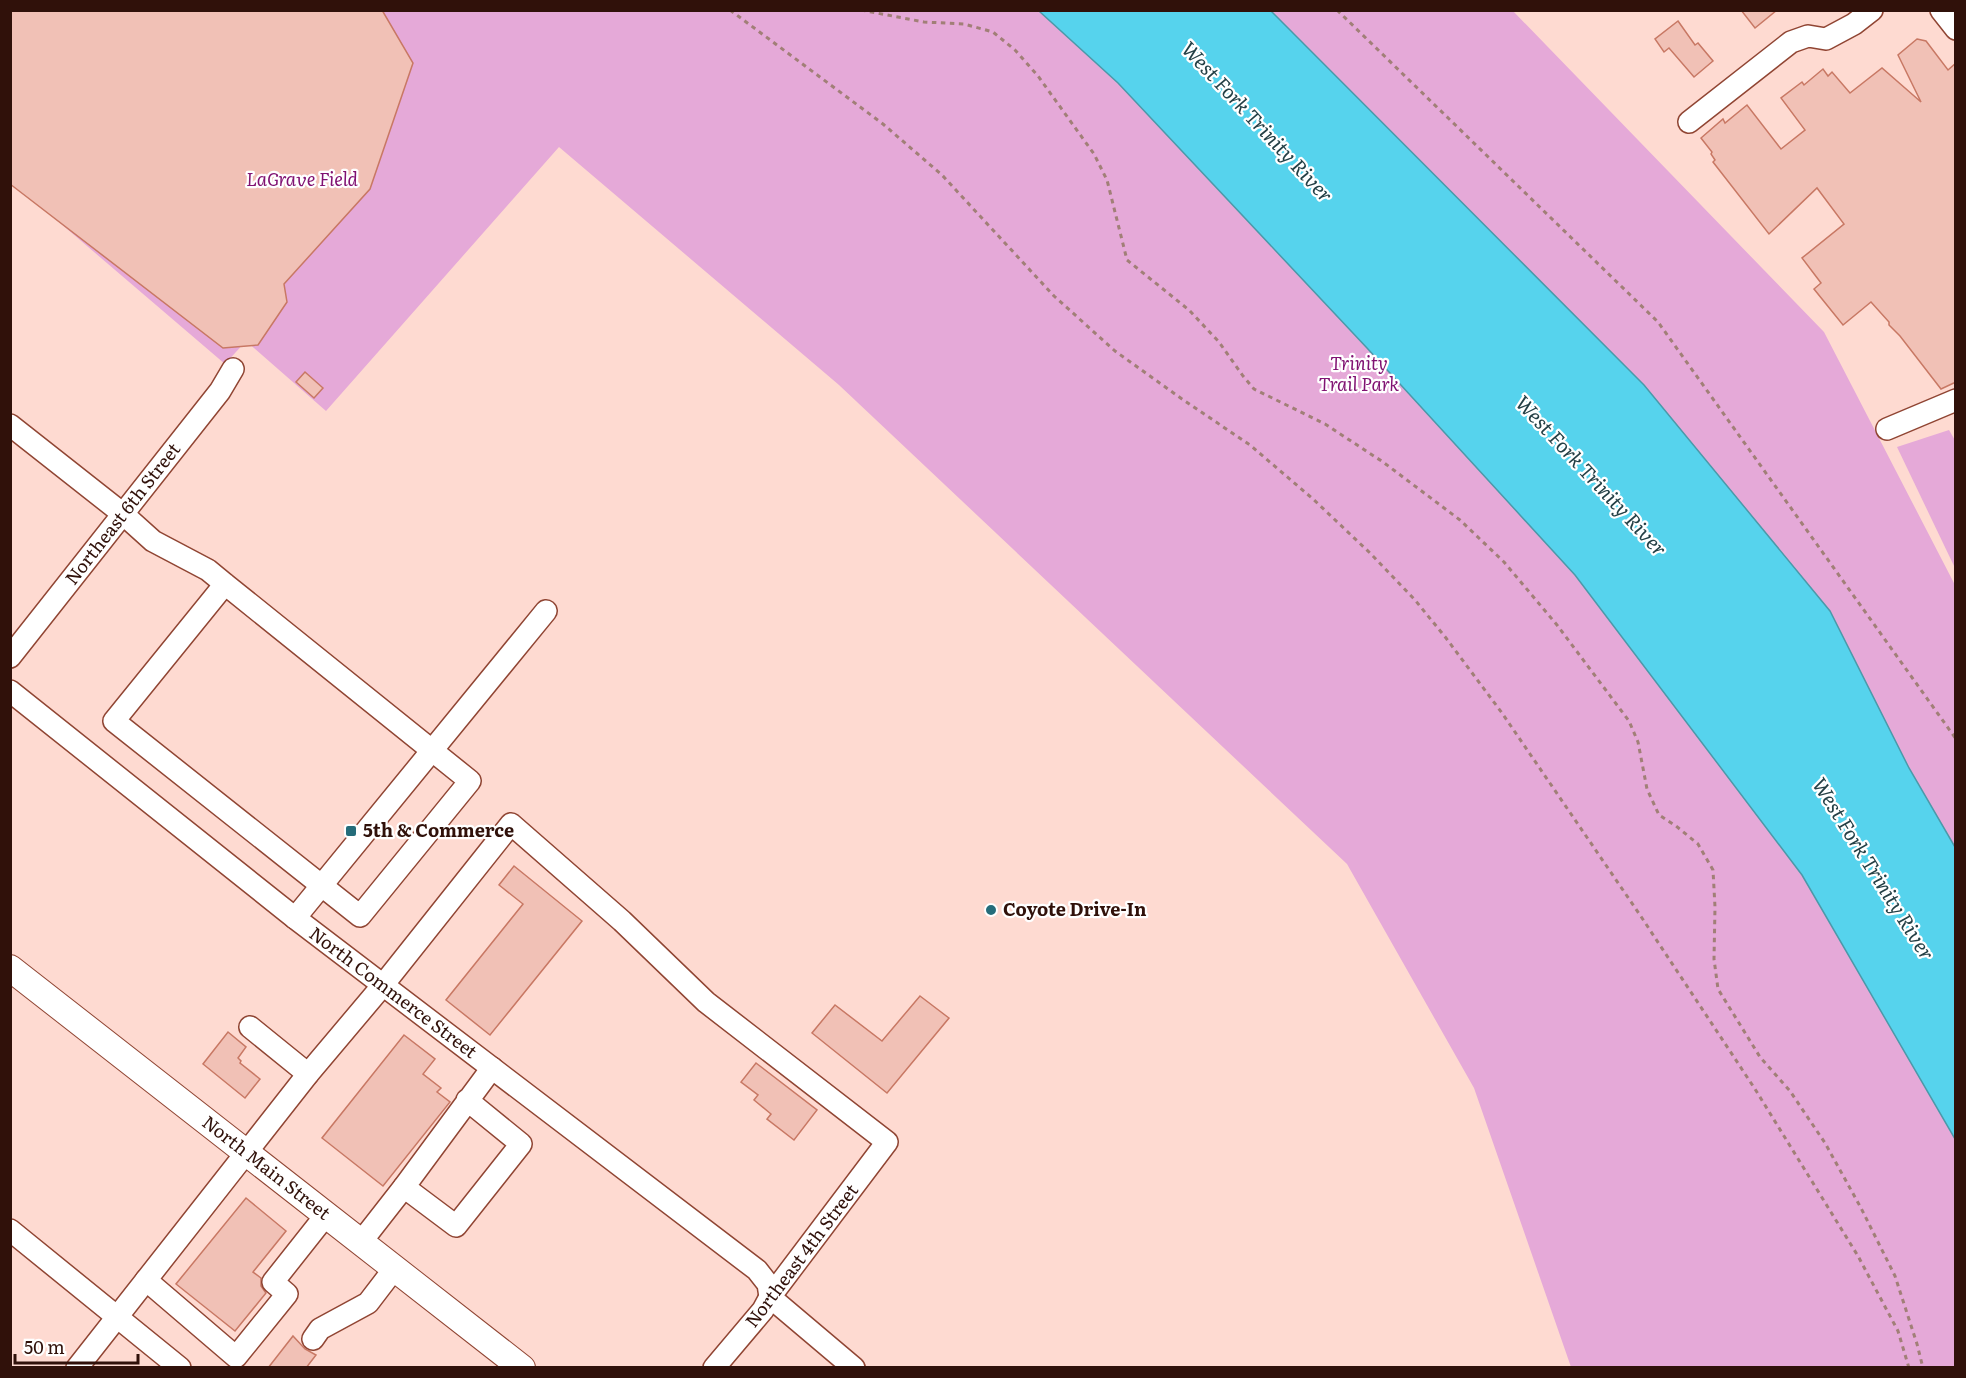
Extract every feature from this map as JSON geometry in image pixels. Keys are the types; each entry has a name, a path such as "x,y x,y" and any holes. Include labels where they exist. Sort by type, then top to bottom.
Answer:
{"main road":[{"name":"North Main Street","path":"10,968 522,1368"}],"street":[{"path":"1689,122 1791,42 1808,36 1826,39 1854,24 1872,10"},
{"path":"1941,10 1956,29"},
{"name":"Northeast 6th Street","path":"10,657 220,391 233,369"},
{"path":"1887,429 1956,400"},
{"path":"10,425 123,514 153,541 208,570 470,781 360,916 114,721 225,584"},
{"path":"295,918 546,611"},
{"name":"North Commerce Street","path":"10,691 295,918 757,1270 768,1284 770,1297"},
{"name":"Northeast 4th Street","path":"383,985 511,824 622,921 706,1002 887,1142 770,1297 763,1310 714,1368"},
{"path":"77,1368 308,1074 383,985"},
{"path":"250,1027 308,1074"},
{"path":"361,1242 492,1068"},
{"path":"404,1187 456,1226 521,1144 467,1101"},
{"path":"146,1280 236,1357 287,1294 273,1282 326,1215"},
{"path":"10,1230 180,1368"},
{"path":"314,1339 320,1329 368,1303 394,1269"},
{"path":"770,1297 854,1368"}],"path":[{"path":"730,10 883,124 942,175 1054,296 1116,351 1250,445 1313,499 1415,600 1502,712 1755,1089 1858,1256 1898,1331 1909,1368"},
{"path":"861,10 924,22 964,24 993,32 1015,50 1038,76 1094,154 1107,180 1127,260 1189,310 1220,342 1254,389 1325,424 1383,462 1460,520 1504,562 1557,625 1629,721 1638,742 1647,789 1659,815 1698,844 1713,870 1716,907 1714,959 1718,989 1760,1056 1790,1091 1825,1143 1861,1208 1895,1276 1923,1368"},
{"path":"1337,10 1658,322 1956,739"}],"green space":[{"name":"Trinity Trail Park","path":"11,11 1513,11 1824,332 1955,585 1955,1367 1571,1367 1474,1088 1347,864 839,385 559,147 326,411 246,341 225,364 11,181"},
{"path":"1949,430 1956,442 1955,568 1897,447"}],"water":[{"name":"West Fork Trinity River","path":"1039,11 1271,11 1644,385 1830,611 1909,768 1955,847 1955,1139 1802,875 1575,575 1367,348 1118,83"}],"building":[{"name":"LaGrave Field","path":"10,10 382,10 413,63 370,189 284,284 287,302 258,345 223,348 10,184"},
{"path":"1741,10 1777,10 1755,28"},
{"path":"1678,21 1695,45 1698,43 1713,61 1694,77 1669,48 1664,52 1655,39"},
{"path":"1917,39 1926,41 1948,70 1956,63 1956,382 1941,389 1871,302 1843,325 1814,289 1821,283 1802,258 1844,224 1817,188 1769,234 1713,162 1715,160 1712,152 1701,138 1723,119 1725,123 1747,105 1781,149 1805,130 1781,98 1802,82 1804,85 1823,69 1828,76 1832,72 1850,93 1882,68 1921,102 1898,55"},
{"path":"305,372 323,388 314,398 296,382"},
{"path":"514,866 582,921 490,1035 446,1000 523,904 499,885"},
{"path":"920,996 949,1018 887,1093 812,1033 835,1005 882,1041"},
{"path":"228,1032 246,1047 238,1058 240,1063 260,1079 245,1098 203,1064"},
{"path":"404,1035 435,1059 423,1074 441,1088 437,1092 450,1102 383,1186 322,1138"},
{"path":"756,1063 817,1110 794,1140 767,1119 771,1114 754,1100 758,1095 741,1082"},
{"path":"246,1198 286,1231 253,1272 261,1278 261,1286 266,1293 235,1331 176,1284"},
{"path":"293,1336 305,1349 316,1355 306,1368 268,1368"}],"place":[{"name":"5th & Commerce","path":"351,831"},
{"name":"Coyote Drive-In","path":"991,910"}]}
